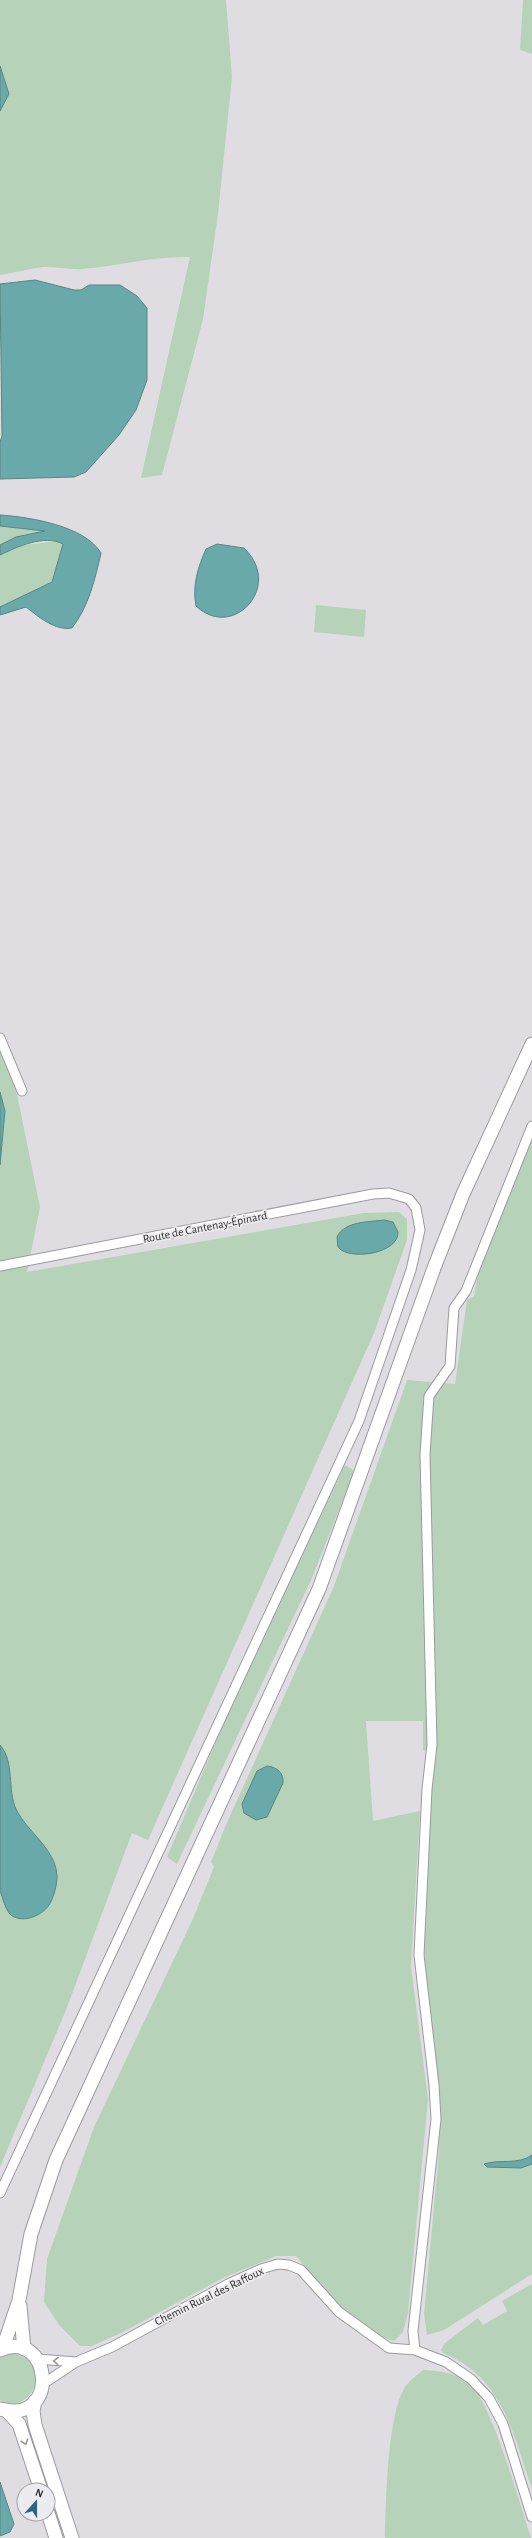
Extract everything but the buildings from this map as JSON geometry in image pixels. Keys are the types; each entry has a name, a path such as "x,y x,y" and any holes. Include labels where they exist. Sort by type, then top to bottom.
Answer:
{"main road":[{"path":"72,2538 35,2425 33,2411 35,2401 43,2384 43,2370 36,2359 24,2350 2,2349 19,2300 31,2234 56,2160 319,1589 434,1268 463,1194 532,1044"},
{"path":"19,2300 24,2350"},
{"path":"3,2410 22,2410 35,2401"},
{"path":"3,2410 18,2424 37,2482"},
{"path":"51,2522 56,2538"}],"street":[{"path":"0,1038 22,1091"},
{"path":"415,2350 414,2331 436,2119 419,1956 427,1788 432,1744 424,1454 429,1396 450,1366 454,1308 466,1291 532,1126"},
{"name":"Route de Cantenay-Épinard","path":"0,1266 373,1194 388,1193 408,1199 416,1208 420,1230 411,1270 359,1421 0,2193"},
{"name":"Chemin Rural des Raffoux","path":"43,2384 76,2362 112,2347 228,2284 278,2264 290,2265 301,2270 339,2312 389,2348 415,2350 446,2362 471,2379 489,2398 503,2424 532,2517"},
{"name":"Chemin Rural des Raffoux","path":"36,2359 76,2362"}],"green space":[{"path":"0,0 226,0 232,77 218,214 203,319 162,475 141,478 190,257 163,258 82,269 45,267 34,268 0,275"},
{"path":"523,0 532,0 532,54 520,50"},
{"path":"5,525 43,529 45,531 16,537 0,545 0,526"},
{"path":"56,541 63,543 52,582 0,607 0,555 17,546"},
{"path":"316,605 366,610 364,637 314,632"},
{"path":"0,1039 11,1065 40,1207 27,1272 364,1213 399,1212 407,1219 407,1240 374,1333 148,1840 132,1833 66,2010 0,2167"},
{"path":"532,1132 532,2274 444,2330 427,2335 424,2314 439,2152 440,2097 422,1937 433,1752 423,1750 423,1721 366,1721 373,1821 420,1811 411,1966 428,2099 408,2313 403,2332 394,2341 380,2336 353,2317 340,2305 296,2256 276,2256 221,2279 123,2332 92,2346 80,2346 60,2326 44,2302 47,2259 94,2127 192,1921 214,1867 211,1862 225,1827 334,1586 407,1380 455,1384 467,1300 474,1296 479,1269"},
{"path":"345,1465 353,1470 352,1477 312,1578 177,1864 167,1857 235,1697"},
{"path":"532,2284 532,2489 511,2428 503,2409 493,2392 480,2377 463,2363 443,2353 441,2350 445,2343 478,2318 483,2325 507,2311 502,2301"},
{"path":"8,2353 23,2357 32,2364 36,2374 35,2385 30,2394 22,2401 12,2404 0,2400 0,2355"},
{"path":"423,2370 454,2375 465,2379 478,2393 496,2432 531,2538 385,2538 389,2460 394,2418 399,2400 405,2387"}],"water":[{"path":"0,66 9,94 0,111"},
{"path":"35,280 74,290 81,290 89,285 120,285 137,296 147,308 147,380 136,410 119,435 86,472 74,477 0,479 0,442 2,436 0,284"},
{"path":"0,515 41,521 70,530 83,536 101,553 94,582 87,601 78,620 72,628 53,625 26,607 0,615 0,607 52,582 63,544 48,540 39,541 22,545 0,555 0,545 16,537 45,531 0,526"},
{"path":"217,544 244,548 255,563 259,578 256,592 249,604 238,613 225,617 210,615 196,606 195,599 196,577 203,556 206,549"},
{"path":"0,1092 5,1111 0,1165"},
{"path":"384,1220 393,1222 398,1232 396,1240 390,1246 372,1253 362,1254 352,1254 343,1251 338,1247 337,1237 345,1228 358,1223"},
{"path":"0,1745 8,1760 13,1801 16,1809 52,1857 57,1876 55,1891 49,1905 36,1916 25,1919 14,1917 8,1912 0,1891"},
{"path":"267,1766 277,1769 281,1773 283,1783 267,1817 256,1820 244,1813 242,1804 257,1771"},
{"path":"532,2155 532,2164 521,2168 487,2167 484,2164 521,2160"},
{"path":"0,2482 14,2524 10,2532 0,2536"}]}
